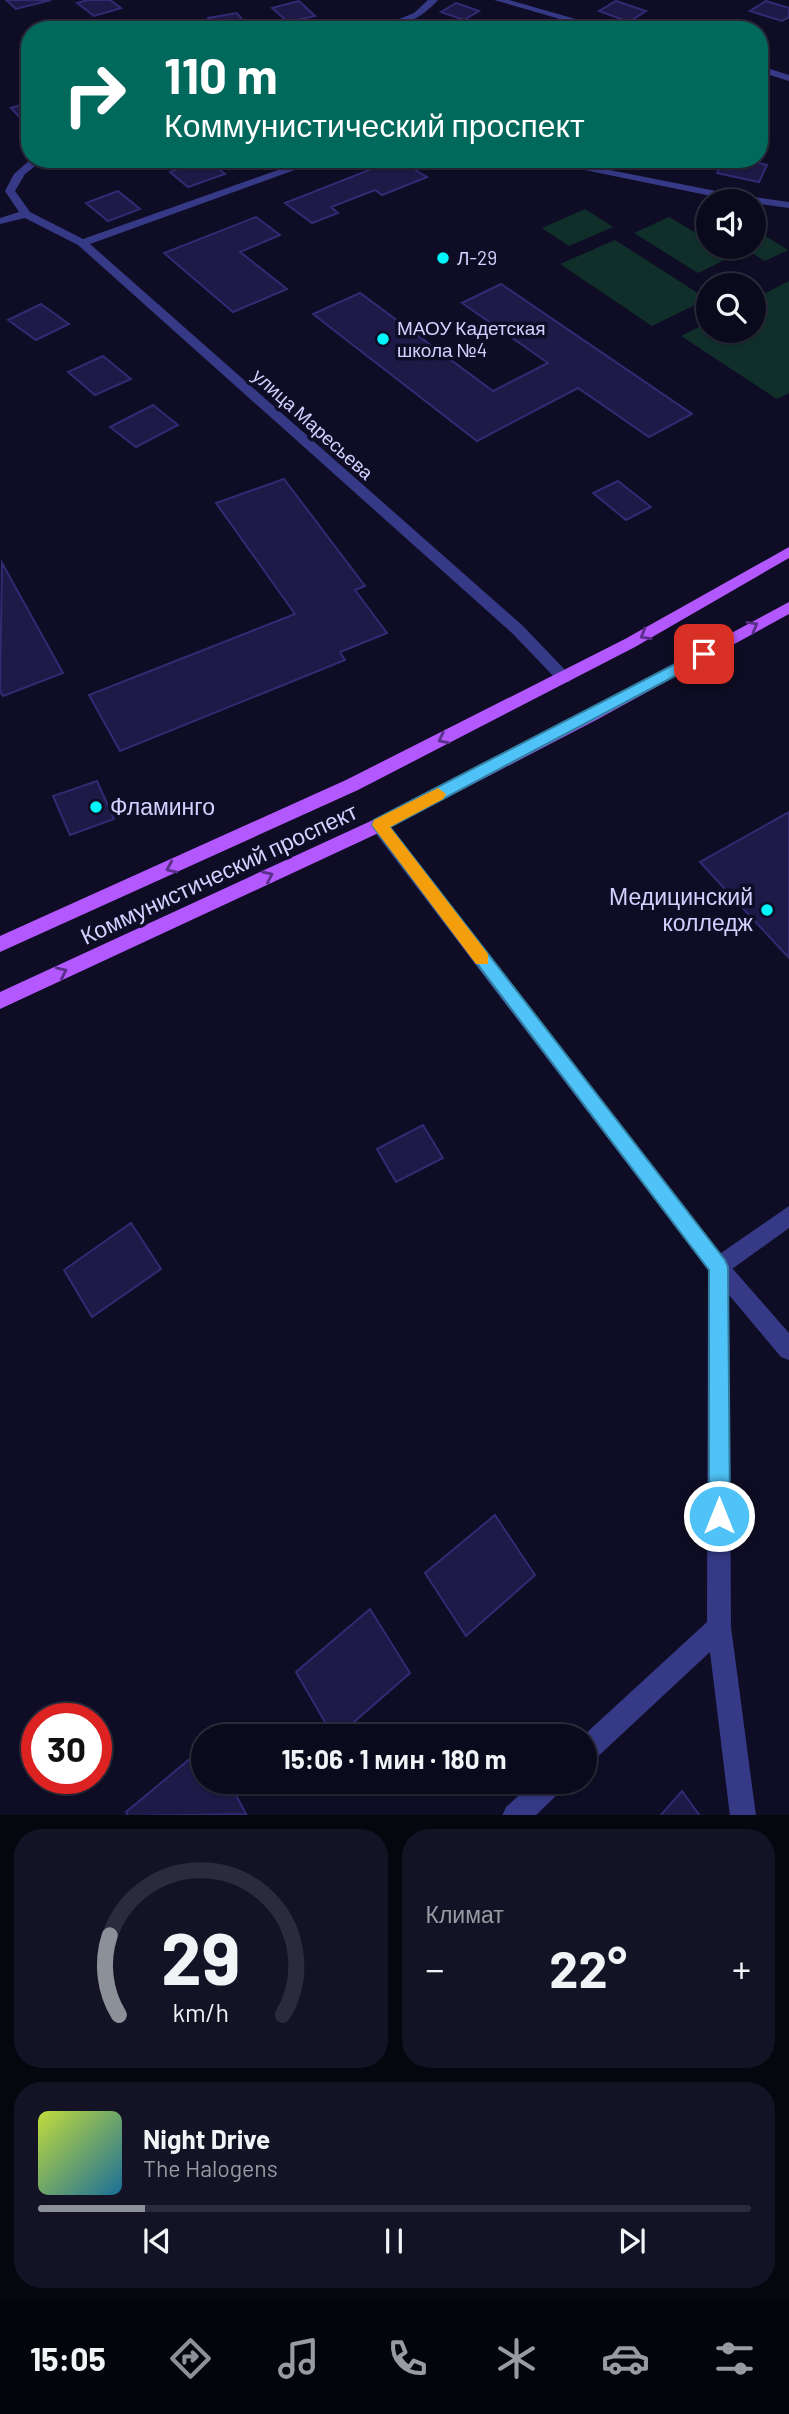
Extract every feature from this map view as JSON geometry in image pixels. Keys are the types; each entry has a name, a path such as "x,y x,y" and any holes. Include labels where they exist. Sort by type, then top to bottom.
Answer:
{"main road":[{"name":"Коммунистический проспект","path":"0,944 352,785 564,678 789,552"},
{"name":"Коммунистический проспект","path":"0,1001 379,825 592,715 789,607"}],"street":[{"path":"401,21 417,15 433,0"},
{"path":"499,0 576,21"},
{"path":"768,71 789,78"},
{"path":"0,220 26,214 10,191 13,180 23,168"},
{"path":"82,243 294,168"},
{"path":"582,168 726,196 789,205"},
{"name":"улица Маресьева","path":"26,214 82,243 517,629 564,678"},
{"path":"379,825 718,1267 789,1349"},
{"path":"718,1267 789,1216"},
{"path":"718,1267 719,1628 743,1815"},
{"path":"597,1740 719,1628"},
{"path":"515,1815 539,1794"}],"green space":[{"path":"585,209 613,227 569,246 542,228"},
{"path":"669,217 696,233 696,259 727,259 698,273 634,233"},
{"path":"766,236 788,250 765,261 762,259 766,259"},
{"path":"615,240 696,292 696,304 652,326 560,264"},
{"path":"789,281 789,393 777,399 681,336 696,328 696,343 766,343 766,293"}],"building":[{"path":"6,0 51,0 16,9"},
{"path":"110,0 121,8 94,16 77,3"},
{"path":"299,1 315,16 287,21 272,8"},
{"path":"616,1 646,11 626,21 599,11"},
{"path":"766,1 789,8 789,17 782,21 750,11"},
{"path":"456,3 479,11 464,20 441,12"},
{"path":"237,13 243,21 210,21 208,18"},
{"path":"21,105 21,119 11,108"},
{"path":"181,168 217,168 225,174 188,187 170,172"},
{"path":"374,168 412,168 427,177 382,195 375,190 331,207 338,213 312,223 285,203"},
{"path":"720,168 766,168 759,182 717,173"},
{"path":"118,191 140,209 108,221 86,203"},
{"path":"256,217 280,235 240,252 287,289 233,312 164,253"},
{"name":"МАОУ Кадетская школа №4","path":"501,284 692,414 649,437 578,388 477,441 313,314 360,293 493,391 548,363 462,303"},
{"path":"41,304 69,324 36,340 8,320"},
{"path":"103,356 131,379 95,395 68,372"},
{"path":"153,405 178,425 136,447 110,427"},
{"path":"284,479 365,586 355,590 387,633 340,652 345,660 120,751 89,695 295,614 216,503"},
{"path":"618,481 651,507 626,520 593,493"},
{"path":"2,563 63,673 3,696 0,691"},
{"path":"97,781 114,819 70,835 53,796"},
{"name":"Медицинский колледж","path":"789,812 789,958 700,862"},
{"path":"423,1125 443,1158 396,1182 377,1149"},
{"path":"131,1223 161,1269 92,1317 64,1270"},
{"path":"495,1515 535,1575 466,1636 425,1573"},
{"path":"370,1609 410,1673 352,1724 326,1724 296,1672"},
{"path":"191,1758 191,1794 235,1794 246,1814 187,1815 128,1815 126,1812"},
{"path":"682,1791 699,1815 661,1815"}],"slow traffic":[{"path":"438,794 379,825 482,959"}],"place":[{"name":"Л-29","path":"443,258"},
{"name":"МАОУ Кадетская школа №4","path":"383,339"},
{"name":"Фламинго","path":"96,807"},
{"name":"Медицинский колледж","path":"767,910"}],"route":[{"path":"704,654 379,825 718,1267 719,1516"}]}
